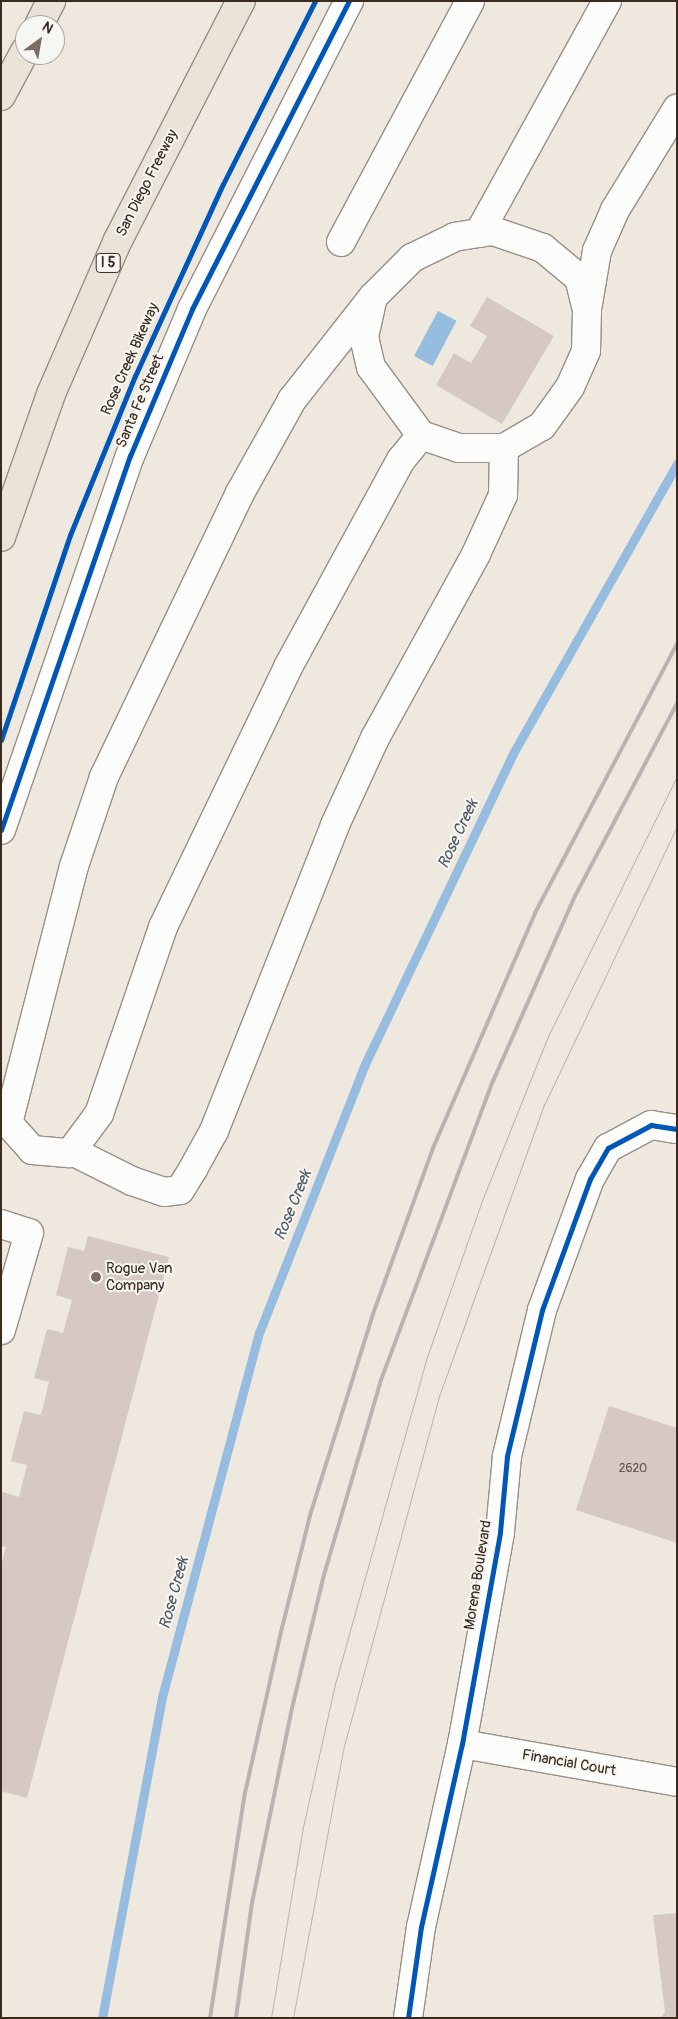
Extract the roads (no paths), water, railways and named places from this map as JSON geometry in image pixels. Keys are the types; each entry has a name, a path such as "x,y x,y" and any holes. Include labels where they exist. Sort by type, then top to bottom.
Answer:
{"highway":[{"path":"44,15 51,1"},
{"name":"San Diego Freeway","path":"1,537 51,394 116,242 241,1"},
{"path":"1,96 18,65"}],"street":[{"name":"Santa Fe Street","path":"1,830 78,596 142,428 192,309 349,1"},
{"path":"341,242 470,1"},
{"path":"479,233 607,1"},
{"path":"374,297 364,337 371,366 421,435 459,448 504,448 542,426 570,387 586,350 587,310 597,251 615,210 677,109"},
{"path":"504,448 503,495 476,554 375,738 335,825 214,1131 194,1169 180,1190 164,1192 132,1181 72,1151 32,1150 8,1123 74,866 104,777 236,502 292,400 374,297 412,258 455,237 493,231 543,248 579,278 587,310"},
{"path":"72,1151 99,1114 163,927 288,667 401,460 421,435"},
{"name":"Morena Boulevard","path":"408,2018 421,1927 462,1744 500,1532 507,1456 542,1310 590,1178 608,1148 651,1125 677,1129"},
{"path":"1,1224 28,1233 1,1330"},
{"name":"Financial Court","path":"462,1744 677,1782"}],"water":[{"path":"438,311 457,321 433,366 414,356"}],"waterway":[{"name":"Rose Creek","path":"102,2018 162,1697 259,1333 365,1064 515,750 677,464"}],"tram line":[{"path":"271,2018 303,1827 335,1684 428,1354 483,1198 549,1034 677,776"},
{"path":"293,2018 344,1746 438,1399 544,1105 677,826"}],"railway":[{"path":"210,2018 245,1793 282,1628 311,1512 373,1314 433,1148 535,913 677,644"},
{"path":"236,2018 252,1903 292,1708 324,1575 381,1380 493,1081 575,896 677,703"}],"place":[{"name":"Rogue Van Company","path":"96,1277"}]}
